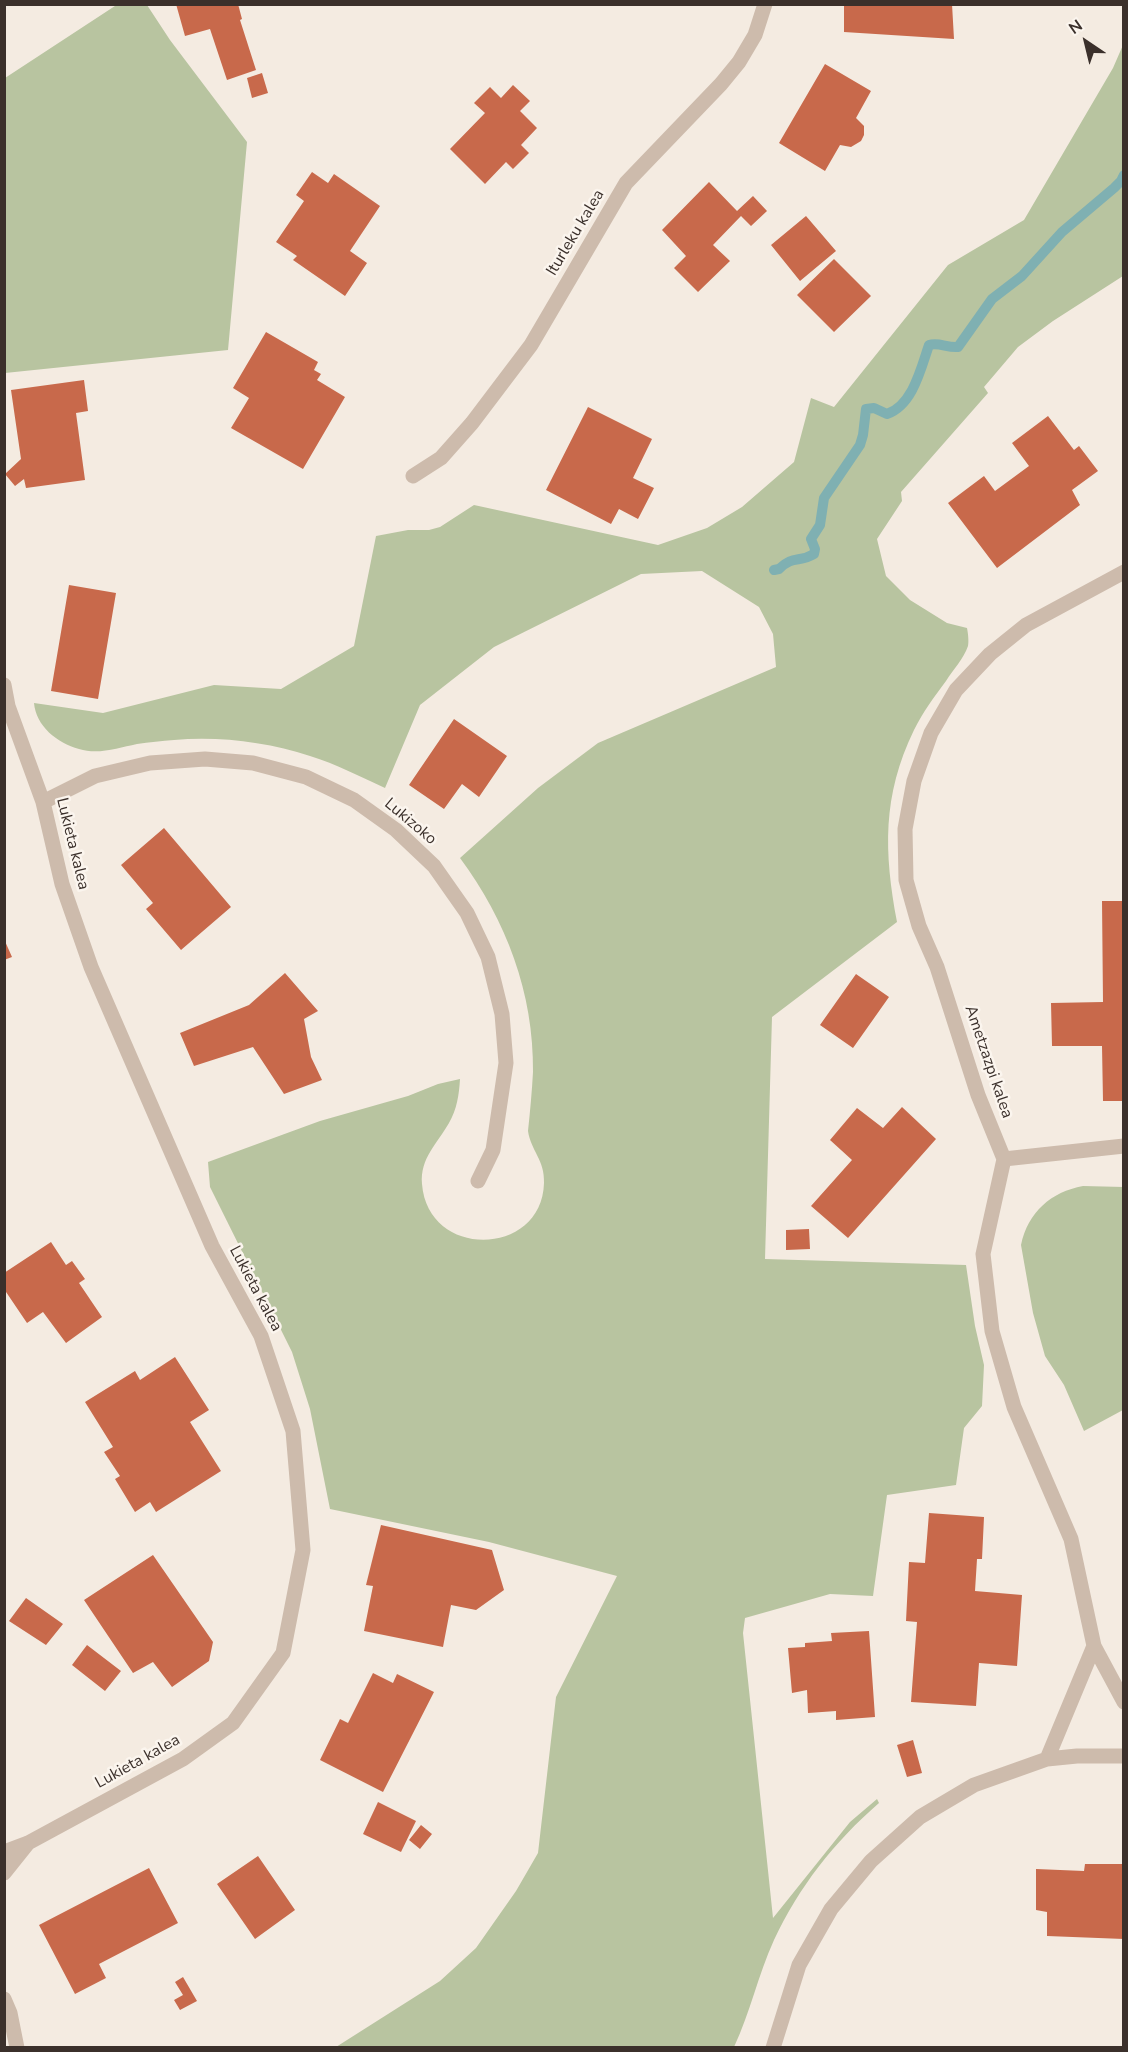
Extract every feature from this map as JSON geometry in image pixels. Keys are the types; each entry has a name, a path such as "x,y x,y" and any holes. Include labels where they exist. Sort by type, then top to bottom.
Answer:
{"street":[{"name":"Iturleku kalea","path":"413,476 441,458 472,423 531,345 626,183 722,84 740,62 754,35 765,4"},
{"name":"Ametzazpi kalea","path":"1004,1160 978,1095 937,967 919,926 906,880 905,829 914,781 931,732 956,690 990,654 1026,625 1121,575"},
{"name":"Lukieta kalea","path":"4,685 8,706 44,802 62,884 91,967 212,1246 261,1336 293,1431 303,1550 283,1653 233,1723 183,1760 28,1843 4,1852"},
{"name":"Lukizoko","path":"44,802 95,776 150,763 205,759 253,763 306,777 354,800 396,830 434,866 467,913 488,957 502,1014 506,1063 493,1149 478,1181"},
{"path":"1124,1146 1004,1160 983,1254 992,1331 1014,1407 1071,1539 1094,1646 1124,1702"},
{"path":"1047,1759 1094,1646"},
{"path":"773,2048 799,1965 831,1909 871,1861 920,1817 974,1785 1047,1759 1077,1756 1124,1756"},
{"name":"Lukieta kalea","path":"4,1874 28,1843"},
{"path":"4,1999 10,2013 17,2048"}],"green space":[{"path":"118,4 147,5 170,40 247,142 228,350 5,373 5,78"},
{"path":"1123,45 1123,276 1053,321 1018,347 984,387 988,393 901,492 902,501 877,539 886,576 910,600 947,623 967,628 968,639 964,655 914,730 896,778 891,801 888,848 897,922 772,1017 765,1259 966,1265 975,1326 984,1365 982,1406 964,1428 956,1485 887,1495 873,1596 830,1594 745,1618 743,1633 773,1918 850,1822 877,1799 879,1803 847,1833 819,1866 784,1920 768,1953 734,2047 336,2047 440,1981 476,1948 516,1891 538,1853 556,1697 617,1576 489,1542 330,1509 310,1409 292,1352 210,1187 208,1162 320,1121 460,1079 454,1112 424,1166 422,1184 429,1209 443,1226 463,1237 484,1240 506,1236 525,1225 538,1207 544,1183 542,1168 528,1131 533,1072 528,1014 522,986 504,932 491,906 460,858 538,788 598,743 776,667 773,634 759,607 702,571 641,574 494,647 420,705 385,788 310,756 243,741 191,739 86,751 63,743 49,732 39,719 34,703 103,713 214,685 281,689 354,646 376,536 440,527 474,505 658,545 707,528 742,507 794,462 811,398 834,407 948,265 1024,220 1113,68"},
{"path":"1083,1186 1124,1187 1123,1410 1084,1431 1064,1385 1045,1356 1033,1313 1021,1245 1029,1223 1043,1205 1061,1193"}],"building":[{"path":"176,4 238,4 242,19 240,20 256,70 227,80 210,29 185,36"},
{"path":"844,4 952,4 954,39 844,32"},
{"path":"825,64 871,91 856,118 864,126 861,141 851,147 840,145 825,171 779,143"},
{"path":"262,73 268,93 252,98 247,78"},
{"path":"513,85 530,101 520,111 537,128 521,145 529,153 513,169 506,162 485,184 450,149 485,113 474,103 490,87 501,98"},
{"path":"312,172 328,183 334,174 380,206 350,251 367,263 345,296 293,260 297,256 276,242 304,201 296,195"},
{"path":"709,182 737,211 753,196 767,211 751,226 741,216 713,245 730,261 698,292 674,268 686,256 662,230"},
{"path":"806,216 836,251 800,281 771,245"},
{"path":"834,259 871,296 834,332 797,295"},
{"path":"266,332 318,362 314,370 321,374 317,380 345,397 303,469 231,428 249,398 233,388"},
{"path":"84,380 88,411 76,413 85,480 26,488 24,479 15,486 5,474 21,459 11,390"},
{"path":"588,407 652,439 633,478 654,488 638,519 619,509 611,524 546,490"},
{"path":"1048,416 1074,450 1079,446 1098,471 1072,490 1080,505 997,568 948,503 984,476 995,491 1029,466 1012,443"},
{"path":"69,585 116,593 98,699 51,691"},
{"path":"454,719 507,756 479,797 462,784 444,809 409,785"},
{"path":"164,828 231,907 181,950 146,909 153,903 121,865"},
{"path":"1102,901 1124,901 1124,1101 1103,1101 1102,1046 1052,1046 1051,1003 1103,1002"},
{"path":"4,939 12,957 4,960"},
{"path":"285,973 318,1011 304,1019 311,1057 322,1080 284,1094 253,1047 194,1066 180,1033 249,1005"},
{"path":"856,974 889,997 853,1048 820,1025"},
{"path":"902,1107 936,1139 848,1238 811,1206 852,1160 830,1140 857,1108 883,1128"},
{"path":"809,1229 810,1249 786,1250 786,1230"},
{"path":"51,1242 66,1265 72,1261 85,1279 79,1283 102,1317 66,1343 43,1312 27,1323 4,1289 4,1273"},
{"path":"175,1357 209,1410 190,1422 221,1471 156,1512 150,1502 135,1512 115,1479 120,1476 104,1452 113,1447 85,1402 135,1371 140,1380"},
{"path":"929,1513 984,1517 982,1559 977,1559 975,1591 1022,1595 1017,1666 979,1663 976,1706 911,1702 917,1622 906,1621 909,1562 925,1563"},
{"path":"381,1525 492,1550 504,1590 476,1610 451,1605 443,1647 364,1631 373,1586 366,1585"},
{"path":"153,1555 213,1642 209,1661 172,1687 153,1662 133,1673 84,1600"},
{"path":"26,1598 63,1624 46,1645 9,1621"},
{"path":"869,1631 875,1717 836,1720 836,1711 808,1713 807,1690 792,1693 788,1648 805,1647 805,1643 832,1641 831,1633"},
{"path":"87,1645 121,1671 105,1691 72,1665"},
{"path":"373,1673 393,1683 397,1674 434,1692 383,1792 320,1760 340,1719 348,1723"},
{"path":"913,1740 922,1773 907,1777 897,1745"},
{"path":"378,1802 416,1821 401,1852 363,1834"},
{"path":"421,1825 432,1834 420,1849 409,1840"},
{"path":"258,1856 295,1910 255,1939 217,1884"},
{"path":"1085,1864 1124,1864 1124,1939 1047,1936 1047,1912 1036,1910 1036,1869 1084,1871"},
{"path":"149,1868 178,1923 99,1964 106,1978 75,1994 39,1925"},
{"path":"183,1977 197,2001 180,2010 174,2000 183,1995 175,1982"}],"waterway":[{"path":"774,570 792,560 814,554 815,549 811,539 820,525 824,498 860,445 866,409 874,408 887,414 903,403 915,385 929,345 958,347 992,299 1022,276 1062,232 1114,188 1124,175"}]}
